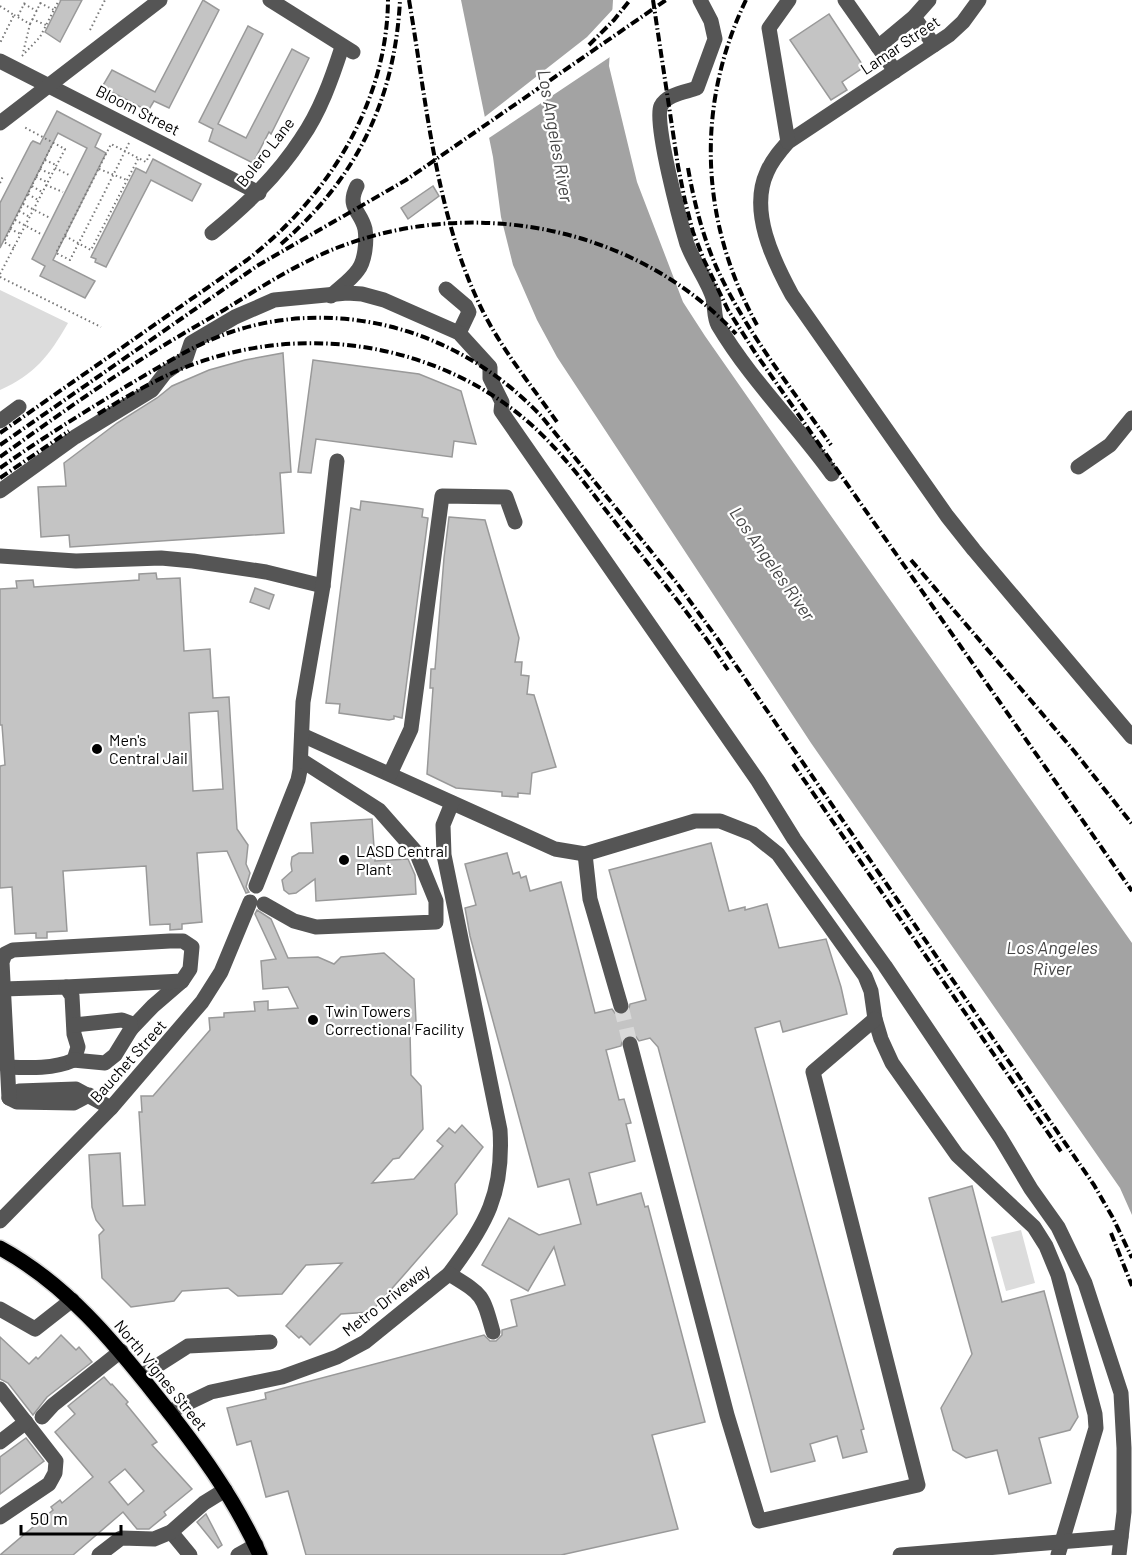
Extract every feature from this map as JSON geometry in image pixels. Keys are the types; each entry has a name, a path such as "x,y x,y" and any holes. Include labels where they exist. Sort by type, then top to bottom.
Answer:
{"main road":[{"name":"North Vignes Street","path":"0,1248 25,1262 72,1300 121,1351 170,1412 225,1490 258,1550"}],"street":[{"path":"0,123 160,0"},
{"name":"Bolero Lane","path":"212,233 259,193 302,139 347,49 270,0"},
{"path":"700,0 711,21 715,39 697,88 668,99 660,106 658,122 687,244 712,297 716,322 760,383 832,474"},
{"path":"788,142 769,28 789,0"},
{"path":"845,0 895,71"},
{"path":"878,47 914,17 928,0"},
{"name":"Lamar Street","path":"979,0 963,22 934,45 788,142 765,174 761,198 762,212 774,258 792,295 960,532 1132,737"},
{"path":"914,17 934,45"},
{"name":"Bloom Street","path":"0,61 259,193"},
{"path":"331,296 359,270 363,259 365,230 352,203 353,193 357,186"},
{"path":"446,289 466,306 469,312 459,333"},
{"path":"0,491 75,437 152,390 165,373 184,360 191,343 235,317 274,300 347,293 384,300 459,333 490,367 490,378 502,402 501,411 758,782 794,839 885,966 1058,1227 1085,1283 1121,1392 1124,1512 1119,1555"},
{"path":"0,421 19,407"},
{"path":"1078,467 1110,445 1132,418"},
{"path":"256,886 298,780 302,760 302,717 323,586 337,461"},
{"path":"390,774 411,729 442,496 506,497 515,522"},
{"path":"0,556 76,561 161,558 255,570 323,586"},
{"path":"302,735 555,849 585,854 695,821 720,821 753,834 778,854 865,976 871,991 881,1039 892,1063 957,1155 1034,1227 1046,1246 1058,1275 1095,1414 1096,1428 1060,1548"},
{"name":"Bauchet Street","path":"0,1221 111,1108 202,1002 221,972 257,903 294,921 315,927 436,922 435,901 416,852 379,810 302,760"},
{"path":"449,1274 474,1241 487,1215 496,1190 501,1148 500,1130 444,855 442,831 452,803"},
{"path":"585,854 590,899 621,1006"},
{"path":"7,1067 31,1068 66,1064 73,1060 105,1063 115,1055 131,1029 182,981 190,969 192,947 183,941 13,950 5,954 2,962 7,1067 9,1098 19,1091 76,1089 111,1108"},
{"path":"3,989 182,981"},
{"path":"66,987 72,996 78,1047 73,1060"},
{"path":"630,1044 726,1415 759,1521 918,1485 813,1072 875,1018"},
{"path":"74,1024 122,1020 130,1023 131,1029"},
{"name":"Metro Driveway","path":"170,1412 211,1392 282,1377 337,1357 365,1342 449,1274 483,1298 493,1332"},
{"path":"0,1309 35,1329 72,1300"},
{"path":"141,1376 188,1346 270,1342"},
{"path":"42,1417 52,1405 121,1351"},
{"path":"0,1389 56,1461 55,1473 49,1484 0,1517"},
{"path":"0,1442 26,1422"},
{"path":"99,1555 121,1538 154,1539 171,1532 204,1503 225,1490"},
{"path":"171,1532 190,1555"},
{"path":"900,1555 1060,1548 1121,1537"},
{"path":"238,1555 258,1550"}],"path":[{"path":"0,43 26,0"},
{"path":"22,56 40,37 59,0"},
{"path":"90,30 105,0"},
{"path":"21,61 30,24 41,2 54,10"},
{"path":"24,4 37,11"},
{"path":"0,6 30,24"},
{"path":"32,19 46,25"},
{"path":"24,127 65,149 0,275 101,327"},
{"path":"136,129 125,151 78,243 70,260 56,253 111,144 125,151 146,162 150,153"},
{"path":"14,248 4,242 53,143"},
{"path":"65,236 91,250 138,158"},
{"path":"45,160 71,177"},
{"path":"40,169 52,174"},
{"path":"99,169 127,180"},
{"path":"0,183 3,176"},
{"path":"36,177 63,192"},
{"path":"32,186 42,192"},
{"path":"28,194 39,200"},
{"path":"23,204 50,218"},
{"path":"19,211 30,217"},
{"path":"15,220 41,234"},
{"path":"10,229 21,234"}],"shaded area":[{"path":"0,290 68,323 40,363 23,377 0,390"},
{"path":"1021,1230 1035,1283 1006,1291 991,1237"}],"water":[{"name":"Los Angeles River","path":"461,0 613,0 609,66 637,182 683,302 1132,943 1132,1215 1120,1188 811,743 557,357 537,320 513,265 501,217 493,157"}],"pier":[{"path":"615,7 613,55 486,140 482,119 587,37"}],"building":[{"path":"61,0 82,0 60,42 45,32"},
{"path":"203,0 219,10 169,108 154,101 148,111 102,87 112,70 155,92"},
{"path":"829,14 864,67 842,82 847,90 831,100 790,40"},
{"path":"248,26 263,34 218,124 246,138 292,49 309,58 271,134 269,132 253,163 209,141 213,129 199,122"},
{"path":"57,111 101,134 95,147 106,153 53,260 95,281 85,298 40,276 45,266 32,259 87,148 58,133 0,248 0,203 31,143 33,141 40,144"},
{"path":"153,159 201,184 192,201 151,180 106,267 95,262 96,259 91,257 136,168 146,173"},
{"path":"433,186 439,196 408,219 401,208"},
{"path":"283,353 291,472 280,473 284,533 70,547 69,535 41,537 38,487 66,486 64,463 117,423 172,386 209,370"},
{"path":"313,360 419,374 461,391 476,444 454,441 452,457 316,439 311,473 298,472"},
{"path":"361,501 423,509 422,517 428,518 402,718 394,716 394,719 389,720 339,713 340,704 326,703 351,508 360,510"},
{"path":"449,517 485,520 519,638 515,662 522,662 521,675 529,676 527,694 534,695 556,767 532,773 530,794 518,793 518,797 502,796 502,792 456,788 427,774 433,688 430,688 431,669 435,669"},
{"name":"Men's Central Jail","path":"156,573 157,579 180,578 184,651 210,649 213,698 229,697 237,829 248,845 246,864 250,873 246,887 249,892 246,893 227,851 197,853 202,922 182,924 182,929 170,930 170,924 150,925 146,866 63,871 67,931 47,932 47,938 36,938 36,933 15,934 12,887 0,888 0,766 5,765 2,725 0,725 0,589 17,588 16,581 33,580 34,587 139,580 139,574","holes":["218,711 223,789 193,791 189,713"]},
{"path":"255,588 274,595 269,609 250,602"},
{"name":"LASD Central Plant","path":"372,819 375,861 408,859 415,875 416,894 316,901 315,879 296,893 289,894 284,890 282,880 292,871 292,857 299,853 313,853 311,823"},
{"path":"711,843 729,911 745,907 745,910 767,904 779,948 826,939 841,987 847,1014 783,1032 780,1021 755,1028 864,1429 861,1430 867,1452 843,1458 837,1436 810,1444 815,1461 771,1472 658,1047 650,1038 639,1041 628,1034 623,1038 621,1046 606,1050 619,1100 624,1099 631,1123 626,1124 635,1161 589,1173 597,1205 641,1193 645,1207 648,1206 705,1422 652,1435 678,1529 561,1555 306,1555 288,1491 266,1497 251,1441 237,1445 227,1408 266,1399 265,1393 484,1335 490,1341 496,1341 502,1335 502,1330 517,1326 511,1300 565,1285 554,1247 528,1291 482,1265 509,1218 539,1235 581,1224 569,1179 538,1187 470,936 465,908 476,905 465,864 507,853 513,874 519,872 521,878 526,876 530,891 561,882 595,1013 612,1009 615,1013 623,1015 628,1012 630,1004 646,1000 609,870"},
{"name":"Twin Towers Correctional Facility","path":"257,910 271,919 288,958 318,957 334,964 341,957 384,953 414,979 416,1022 410,1032 411,1075 421,1086 423,1129 399,1158 393,1159 372,1183 414,1179 443,1146 437,1141 449,1128 455,1133 462,1125 483,1147 455,1184 457,1214 403,1276 371,1312 341,1314 310,1345 286,1326 342,1263 306,1265 282,1294 238,1296 228,1288 182,1291 174,1301 131,1307 102,1278 99,1235 104,1230 96,1220 92,1207 89,1155 120,1153 123,1206 145,1205 139,1112 142,1112 141,1096 153,1096 210,1030 209,1018 224,1017 224,1013 255,1011 254,1002 268,1001 268,1010 298,1008 288,987 263,989 261,961 276,959 255,914"},
{"path":"972,1186 1002,1302 1044,1291 1078,1417 1070,1430 1039,1438 1051,1483 1009,1494 997,1450 966,1458 953,1450 941,1408 972,1354 929,1198"},
{"path":"61,1335 76,1350 79,1347 92,1362 47,1397 33,1415 8,1383 0,1379 0,1337 29,1364 36,1357 38,1359"},
{"path":"104,1377 128,1402 126,1404 157,1442 152,1445 192,1489 164,1512 166,1515 149,1529 137,1529 123,1512 73,1555 0,1555 53,1510 51,1507 60,1500 62,1503 93,1477 55,1432 75,1414 68,1406","holes":["125,1469 144,1491 128,1505 109,1482"]},
{"path":"26,1438 44,1461 0,1494 0,1457"},
{"path":"206,1514 222,1545 218,1548 197,1522"}],"tunnel":[{"path":"621,1006 630,1044"}],"railway":[{"path":"0,433 247,260 303,208 327,178 364,112 377,76 385,38 388,0"},
{"path":"281,244 331,193 367,135 390,71 397,37 400,0"},
{"path":"409,0 434,152 451,228 463,264 494,332 557,422"},
{"path":"589,45 630,0"},
{"path":"653,0 685,201 693,232 704,260 728,310 756,354 1132,891"},
{"path":"0,445 257,266 406,180 666,0"},
{"path":"746,0 729,40 718,81 712,122 711,164 715,205 724,246 738,286 757,325"},
{"path":"688,168 702,228 725,285 762,347 831,445"},
{"path":"0,457 142,359 280,276 339,247 391,231 444,224 498,223 551,231 603,246 651,268 696,297 736,334"},
{"path":"0,468 179,355 231,332 273,322 315,318 357,320 398,329 438,343 476,363 511,387 542,417 676,582 717,638 1094,1185 1132,1258"},
{"path":"98,414 167,375 212,358 254,348 297,343 340,344 383,351 424,362 464,379 501,401 535,428 559,452 664,583 728,670"},
{"path":"0,478 69,431"},
{"path":"911,560 1074,751 1132,824"},
{"path":"793,764 1062,1153"},
{"path":"1111,1233 1132,1286"}],"place":[{"name":"Men's Central Jail","path":"97,749"},
{"name":"LASD Central Plant","path":"344,860"},
{"name":"Twin Towers Correctional Facility","path":"313,1020"}]}
